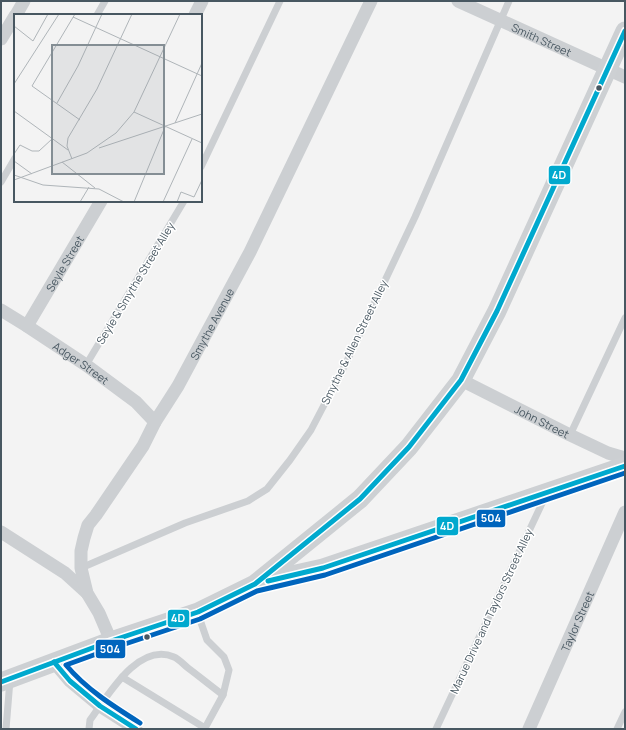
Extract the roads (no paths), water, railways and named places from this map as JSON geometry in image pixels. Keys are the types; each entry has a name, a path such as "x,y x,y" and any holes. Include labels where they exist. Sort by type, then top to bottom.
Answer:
{"street":[{"path":"16,14 24,1"},
{"path":"196,14 202,1"},
{"name":"Smythe Avenue","path":"112,641 87,592 81,568 80,551 88,525 143,446 155,422 178,386 250,252 371,1"},
{"name":"Smith Street","path":"458,1 625,77"},
{"path":"1,39 14,17"},
{"path":"6,680 112,641 198,612 255,584 360,499 409,447 461,380 497,311 625,31"},
{"name":"Seyle Street","path":"27,326 100,202"},
{"name":"Adger Street","path":"1,310 86,365 136,402 155,422"},
{"name":"John Street","path":"461,380 570,435 625,458"},
{"path":"255,584 324,568 625,466"},
{"name":"Taylor Street","path":"529,729 625,512"},
{"path":"1,532 65,573 87,592"},
{"path":"54,662 70,681 100,706 136,729"}],"lane":[{"path":"98,14 105,1"},
{"path":"202,165 280,1"},
{"name":"Smythe & Allen Street Alley","path":"81,568 185,523 248,501 267,489 290,460 311,430 346,363 415,217 509,1"},
{"path":"1,182 14,160"},
{"name":"Seyle & Smythe Street Alley","path":"86,365 183,202"},
{"path":"570,435 625,318"},
{"name":"Marue Drive and Taylors Street Alley","path":"436,729 546,493"},
{"path":"122,677 205,728 223,695 228,670 224,657 207,640 198,612"},
{"path":"89,729 90,720 127,670 143,658 160,654 174,657 223,695"},
{"path":"6,680 4,718 6,729"},
{"path":"618,729 625,712"}]}
